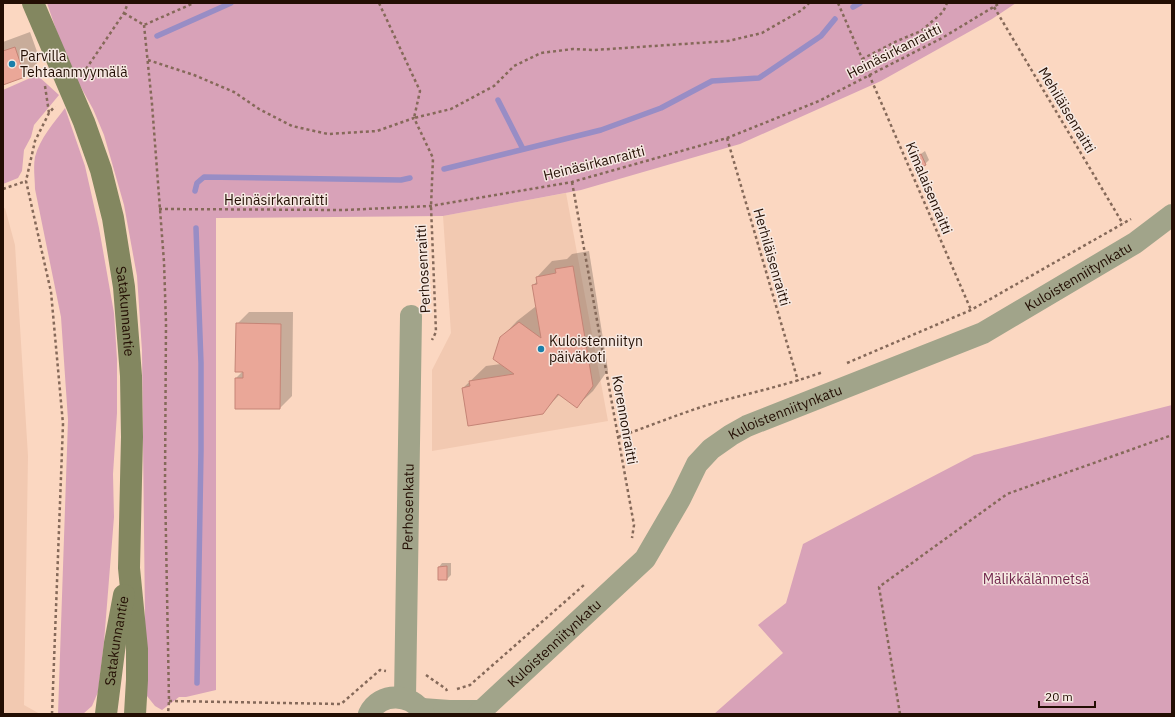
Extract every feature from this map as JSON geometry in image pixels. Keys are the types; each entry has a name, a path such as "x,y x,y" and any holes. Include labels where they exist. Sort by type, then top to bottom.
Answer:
{"main road":[{"name":"Satakunnantie","path":"33,3 84,122 101,170 113,218 124,287 132,384 129,568 137,649 135,714"},
{"name":"Satakunnantie","path":"106,714 115,643 129,568"}],"street":[{"name":"Kuloistenniitynkatu","path":"369,714 376,704 385,699 395,697 417,707 479,713 646,559 680,499 697,464 711,449 731,435 748,426 983,332 1135,243 1172,215"},
{"name":"Perhosenkatu","path":"412,316 417,707"}],"path":[{"path":"86,69 124,13 128,3"},
{"path":"144,25 194,3"},
{"path":"379,3 420,91 414,118"},
{"path":"148,60 194,75 234,92 259,109 292,126 328,134 377,131 414,118 451,109 494,86 514,66 541,53 573,49 594,50 728,42 762,33 802,10 809,3"},
{"name":"Kimalaisenraitti","path":"838,3 971,310"},
{"path":"862,59 897,40 921,31 943,12 947,3"},
{"name":"Heinäsirkanraitti","path":"159,209 344,210 431,206 572,182 727,138 819,100 942,38 1000,3"},
{"name":"Mehiläisenraitti","path":"994,7 1123,224"},
{"path":"124,13 144,25"},
{"path":"144,25 164,262 166,323 164,484 168,714"},
{"path":"45,85 50,113"},
{"path":"52,714 63,424 51,292 26,181 35,141 56,104"},
{"name":"Perhosenraitti","path":"414,118 432,158 431,206 436,332"},
{"name":"Herhiläisenraitti","path":"727,138 798,381"},
{"path":"3,189 26,181"},
{"name":"Korennonraitti","path":"572,182 634,525 632,544"},
{"path":"840,366 971,310 1135,216"},
{"path":"618,437 658,421 713,404 798,381 826,371"},
{"path":"900,714 879,587 1007,494 1172,435"},
{"path":"420,672 432,678 446,689 447,693 470,685 590,580"},
{"path":"168,701 341,704 380,670 389,671"}],"shaded area":[{"path":"566,193 608,421 432,451 432,370 451,333 443,216"},
{"path":"5,208 15,245 28,456 24,705 40,714 3,714 3,209"}],"green space":[{"path":"47,3 1016,3 992,19 881,81 740,144 581,190 443,216 216,218 216,690 186,697 179,697 162,710 155,706 147,696 143,679 145,620 142,351 137,276 124,205 104,135 93,109 67,62"},
{"path":"37,75 59,95 34,125 31,137 24,150 22,171 18,178 3,184 3,90"},
{"path":"65,108 85,166 99,228 114,313 117,359 117,413 113,474 114,517 104,642 98,692 92,706 83,714 58,714 68,420 61,317 35,189 34,169 35,157 40,143"},
{"name":"Mälikkälänmetsä","path":"1172,405 1172,714 714,714 783,653 758,625 786,603 803,544 974,455"}],"building":[{"name":"Parvilla Tehtaanmyymälä","path":"15,47 25,77 3,85 3,51"},
{"path":"921,154 926,165 919,168 914,158"},
{"name":"Kuloistenniityn päiväkoti","path":"573,266 593,386 577,408 558,394 543,414 468,426 462,388 470,386 469,381 514,374 493,359 500,337 519,322 541,338 532,285 537,284 536,277 556,273 555,269"},
{"path":"236,323 281,324 280,409 235,409 235,378 243,378 243,372 235,372"},
{"path":"447,566 447,580 438,580 438,567"}],"waterway":[{"path":"157,36 231,3"},
{"path":"853,7 860,3"},
{"path":"444,169 601,130 661,108 712,81 759,78 821,36 835,19"},
{"path":"498,100 523,149"},
{"path":"195,191 197,183 204,177 401,180 410,178"},
{"path":"196,228 201,363 197,683"}],"place":[{"name":"Parvilla Tehtaanmyymälä","path":"12,64"},
{"name":"Kuloistenniityn päiväkoti","path":"541,349"}]}
